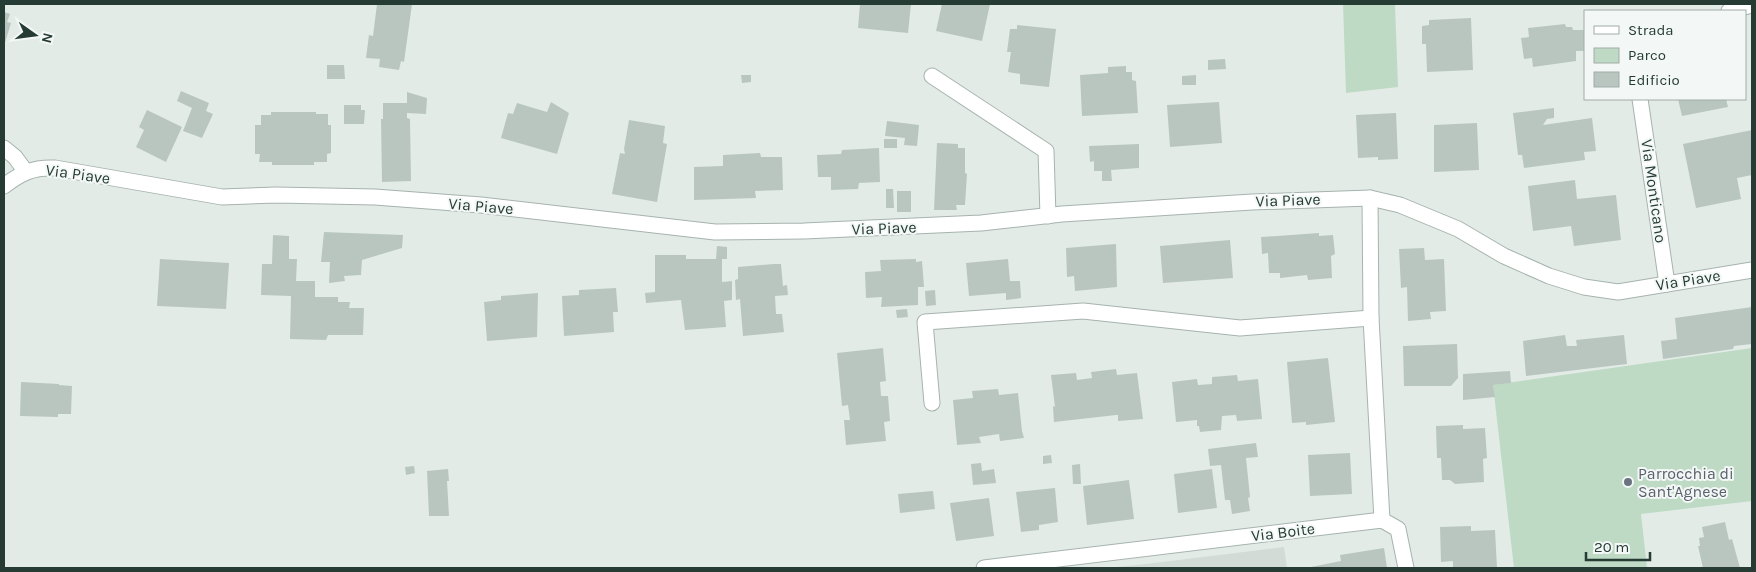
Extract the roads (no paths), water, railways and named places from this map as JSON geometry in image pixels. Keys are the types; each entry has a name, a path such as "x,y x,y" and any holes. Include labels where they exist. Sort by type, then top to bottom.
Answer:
{"street":[{"path":"1733,10 1752,5"},
{"path":"932,76 1046,151 1048,216"},
{"name":"Via Monticano","path":"1640,100 1667,284"},
{"path":"4,148 26,172"},
{"name":"Via Piave","path":"4,186 14,178 40,167 222,197 276,195 375,197 481,205 715,232 873,229 981,224 1048,216 1252,202 1370,198 1400,206 1458,229 1504,256 1549,276 1584,287 1618,292 1752,270"},
{"path":"1370,198 1371,318 1382,520 1398,530 1406,568"},
{"path":"932,403 925,322 1083,311 1240,328 1371,318"},
{"name":"Via Boite","path":"984,568 1382,520"}],"place":[{"name":"Parrocchia di Sant'Agnese","path":"1628,482"}]}
